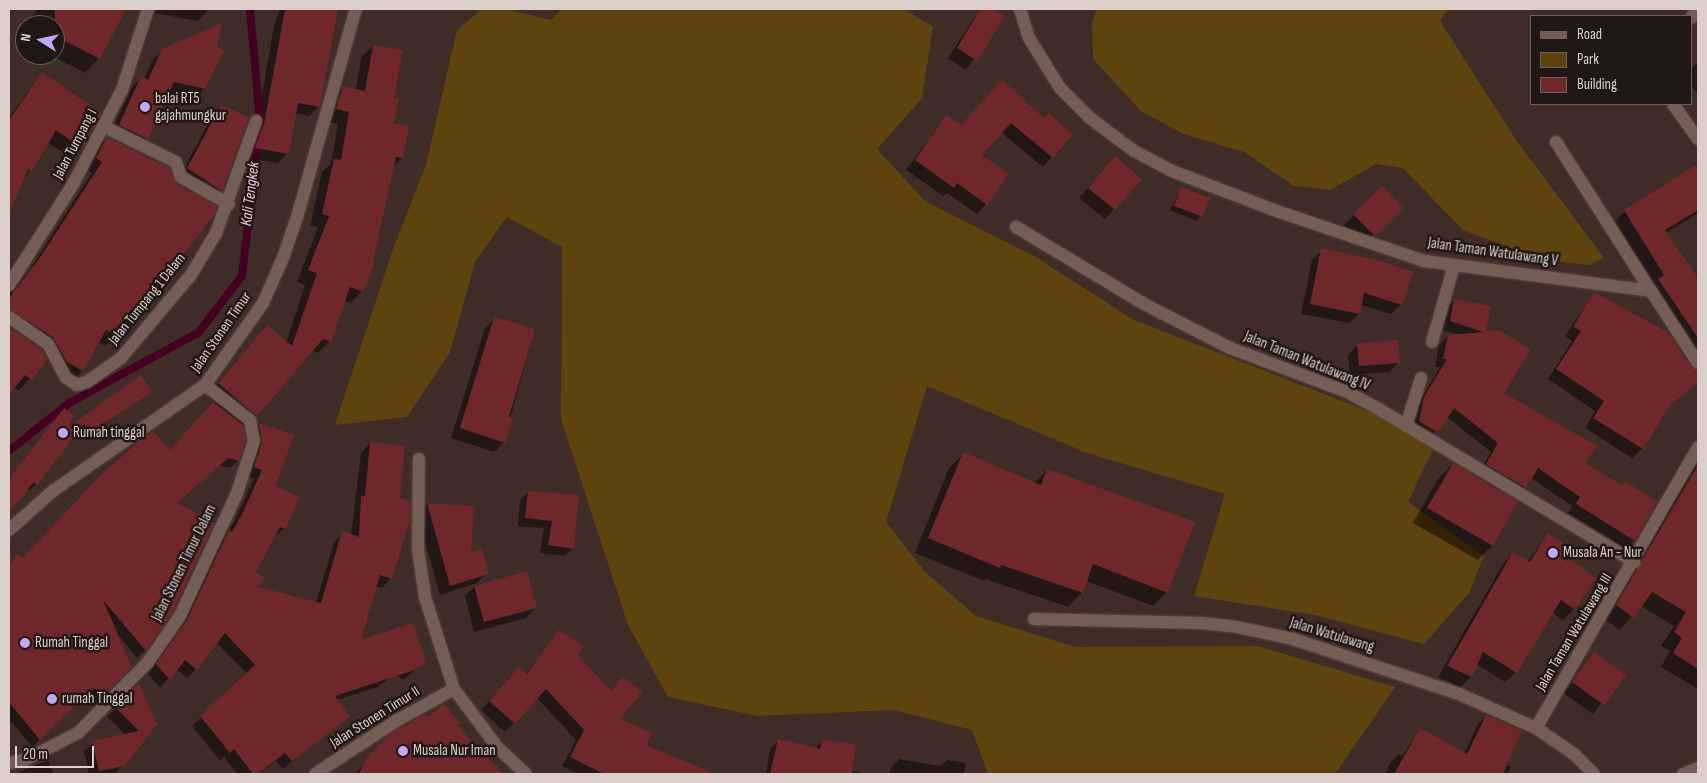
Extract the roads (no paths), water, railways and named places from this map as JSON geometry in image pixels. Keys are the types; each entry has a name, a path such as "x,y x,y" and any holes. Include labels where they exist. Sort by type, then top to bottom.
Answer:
{"street":[{"name":"Jalan Tumpang I","path":"9,285 46,228 122,90 148,9"},
{"name":"Jalan Stonen Timur","path":"9,530 53,491 205,385 263,303 283,258 356,9"},
{"name":"Jalan Taman Watulawang V","path":"1020,9 1029,38 1060,88 1090,118 1134,151 1196,182 1424,261 1650,291"},
{"path":"1674,105 1698,139"},
{"name":"Jalan Tumpang 1 Dalam","path":"9,317 54,351 66,378 77,385 87,382 121,358 191,274 216,233 229,204 256,121"},
{"path":"103,126 176,162 181,177 229,204"},
{"path":"1556,142 1698,363"},
{"name":"Jalan Taman Watulawang IV","path":"1016,228 1144,304 1223,344 1347,392 1634,562"},
{"path":"1432,342 1454,266"},
{"path":"1406,426 1421,378"},
{"name":"Jalan Stonen Timur Dalam","path":"9,763 25,760 78,733 148,662 180,616 237,493 254,441 250,420 205,385"},
{"name":"Jalan Taman Watulawang III","path":"1536,728 1634,562 1698,447"},
{"path":"419,459 418,550 425,597 454,688 498,748 526,774"},
{"name":"Jalan Watulawang","path":"1034,619 1232,626 1337,652 1459,694 1536,728 1574,754 1594,774"},
{"name":"Jalan Stonen Timur II","path":"314,774 396,721 454,688"},
{"path":"1683,774 1698,768"}],"waterway":[{"name":"Kali Tengkek","path":"9,451 69,403 199,332 242,276 260,122 250,9"}],"place":[{"name":"balai RT5 gajahmungkur","path":"145,107"},
{"name":"Rumah tinggal","path":"63,433"},
{"name":"Musala An - Nur","path":"1553,553"},
{"name":"Rumah Tinggal","path":"25,643"},
{"name":"rumah Tinggal","path":"52,699"},
{"name":"Musala Nur Iman","path":"403,751"}]}
